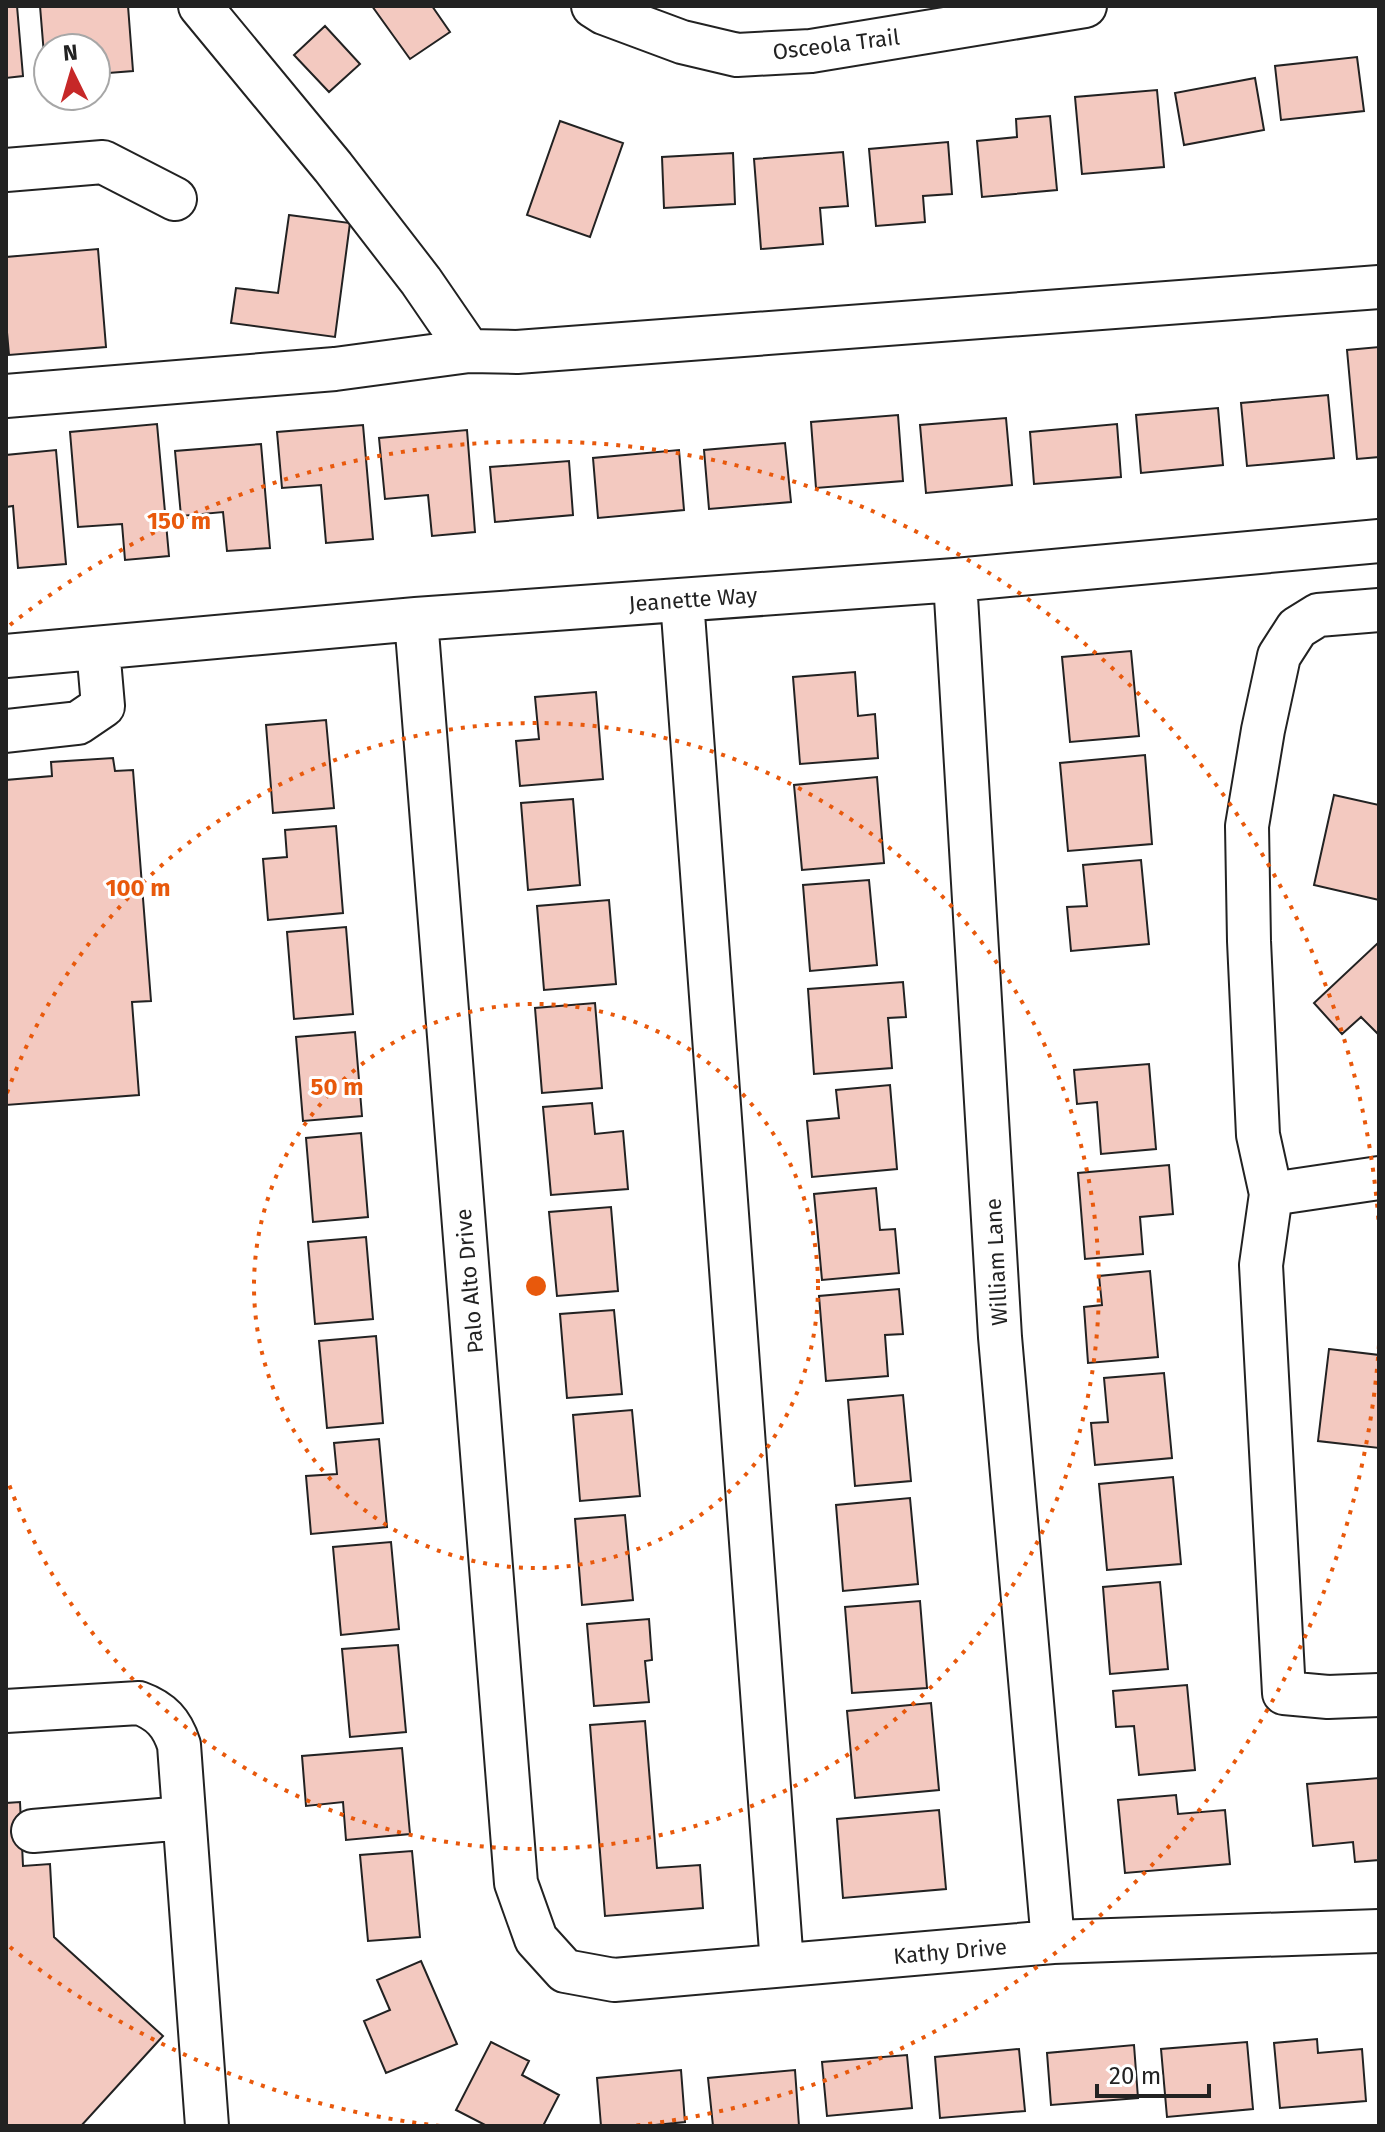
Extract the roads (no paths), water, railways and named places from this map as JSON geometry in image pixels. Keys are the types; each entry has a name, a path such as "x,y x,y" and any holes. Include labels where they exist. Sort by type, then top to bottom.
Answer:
{"street":[{"path":"200,6 333,167 421,281 469,351"},
{"name":"Osceola Trail","path":"593,6 682,42 737,55 811,51 1085,6"},
{"path":"6,170 103,162 175,199"},
{"path":"6,396 335,369 469,351 517,352 1379,287"},
{"name":"Jeanette Way","path":"6,656 416,619 955,580 1379,541"},
{"name":"William Lane","path":"955,580 1000,1337 1053,1942"},
{"path":"682,600 782,1965"},
{"path":"1379,610 1318,615 1297,628 1279,656 1247,826 1258,1135 1271,1194 1261,1265 1284,1693 1328,1697 1379,1695"},
{"name":"Palo Alto Drive","path":"416,619 516,1883 536,1939"},
{"path":"6,731 78,723 103,706 98,648"},
{"path":"1271,1194 1379,1178"},
{"path":"6,1711 139,1703 153,1708 166,1718 174,1731 179,1745 207,2126"},
{"path":"33,1831 184,1818"},
{"name":"Kathy Drive","path":"536,1939 565,1971 614,1980 1053,1942 1379,1931"}]}
